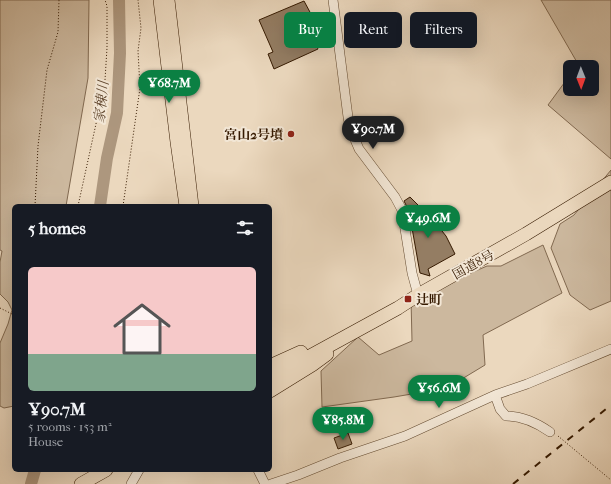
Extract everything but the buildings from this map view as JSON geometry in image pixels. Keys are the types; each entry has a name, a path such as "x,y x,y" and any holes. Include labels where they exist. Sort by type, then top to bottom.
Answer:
{"highway":[{"name":"国道8号","path":"272,377 398,308 418,295 526,234 611,182"},
{"path":"272,365 311,348 346,336"},
{"path":"272,390 332,351 346,336"},
{"path":"81,484 102,472"}],"main road":[{"path":"159,0 184,204"},
{"path":"168,0 193,204"}],"street":[{"path":"333,0 350,128 359,149 395,197 402,210 412,273 418,295"},
{"path":"271,484 340,458 405,436 495,395 527,384 611,350"},
{"path":"495,395 500,409 506,416 519,416 540,425 550,432"},
{"path":"131,484 138,472"},
{"path":"259,472 265,484"}],"path":[{"path":"35,204 38,146 47,70 58,32 59,0"},
{"path":"78,204 105,80 107,48 107,6 105,0"},
{"path":"123,204 140,88 138,51 141,28 138,0"},
{"path":"0,308 12,314"},
{"path":"550,432 562,438 611,480"}],"shaded area":[{"path":"0,0 89,0 88,78 66,204 12,204 12,310 8,302 0,294 0,262 2,251 0,250"},
{"path":"541,0 611,0 611,159 548,105 563,85 563,96 599,96 599,60 576,60"},
{"path":"611,170 611,301 590,310 570,295 551,248 560,224 574,215"},
{"path":"543,245 562,293 483,335 485,365 447,388 322,407 321,371 358,337 379,355 412,341 411,299 487,266 501,266"},
{"path":"12,310 12,406 4,408 0,406 0,343"}],"waterway":[{"name":"家棟川","path":"100,204 107,158 117,113 120,53 119,0"},
{"name":"家棟川","path":"31,484 34,472"}],"railway":[{"path":"513,484 611,405"}],"place":[{"name":"宮山2号墳","path":"291,134"},
{"name":"辻町","path":"408,299"}]}
